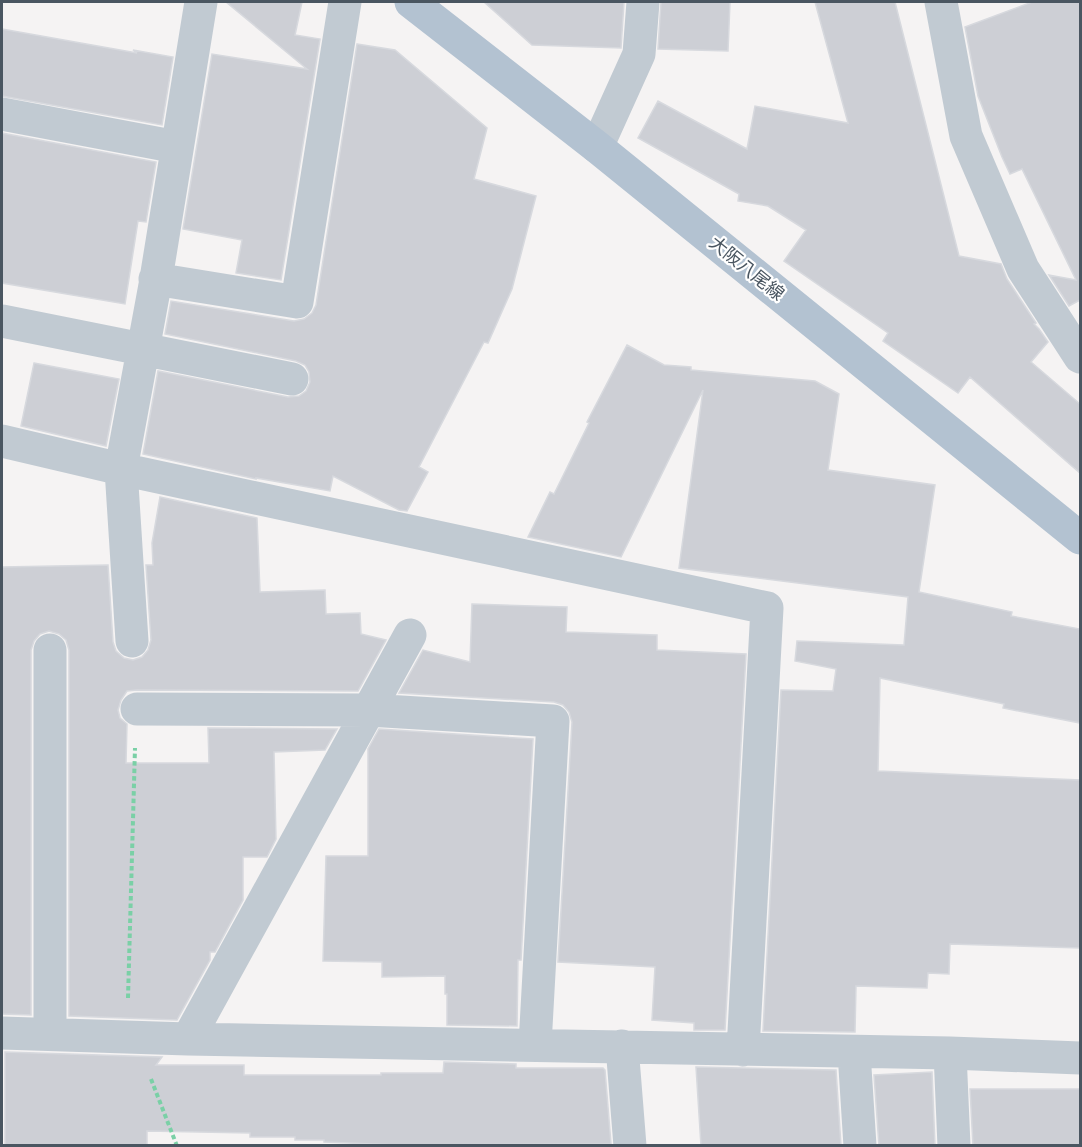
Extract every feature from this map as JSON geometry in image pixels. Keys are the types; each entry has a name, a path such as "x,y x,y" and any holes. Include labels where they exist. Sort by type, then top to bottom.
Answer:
{"main road":[{"name":"大阪八尾線","path":"411,2 597,147 1080,538"}],"street":[{"path":"132,641 121,469 144,349 201,2"},
{"path":"155,279 297,302 345,2"},
{"path":"597,147 639,54 643,2"},
{"path":"949,3 966,136 1023,269 1070,317 1080,357"},
{"path":"2,114 177,147"},
{"path":"2,321 292,379"},
{"path":"2,441 121,469 767,608 743,1050"},
{"path":"188,1039 410,635"},
{"path":"50,650 50,1034"},
{"path":"136,709 369,710 552,721 535,1045"},
{"path":"2,1033 188,1039 950,1053 1080,1058"},
{"path":"622,1046 630,1146"},
{"path":"854,1052 860,1146"},
{"path":"950,1053 954,1146"}],"path":[{"path":"136,709 130,1037 177,1146"}],"building":[{"path":"226,2 302,2 295,35 320,39 281,280 236,273 242,240 183,229 212,54 307,69"},
{"path":"484,2 624,2 621,48 532,45"},
{"path":"661,2 730,2 728,51 658,49"},
{"path":"815,2 895,2 959,256 1001,264 1007,279 1036,323 1034,324 1048,342 1031,362 1080,404 1080,473 970,377 958,393 883,341 888,333 784,261 806,230 768,206 738,201 739,194 638,138 658,101 747,149 755,106 848,123"},
{"path":"1032,2 1080,2 1080,300 1069,306 1049,275 1076,280 1022,169 1010,174 1002,157 978,96 965,27"},
{"path":"2,29 137,53 133,50 173,57 162,125 2,96"},
{"path":"357,44 395,50 487,128 474,179 536,196 512,289 488,343 484,342 419,467 428,472 407,511 399,510 333,476 330,491 256,479 143,454 158,371 288,397 299,396 306,391 310,382 309,372 305,365 296,361 165,334 171,301 294,321 304,319 312,313 316,305"},
{"path":"2,133 156,162 146,222 138,221 125,304 2,283"},
{"path":"627,345 664,365 691,367 691,370 815,381 839,394 828,470 935,485 919,592 1012,612 1011,616 1080,629 1080,723 1003,708 1004,704 880,678 878,771 1080,780 1080,948 950,944 949,974 928,973 927,988 856,986 855,1032 763,1031 781,690 833,691 836,669 795,661 797,641 904,645 908,597 679,568 703,390 621,557 528,537 550,492 554,494 589,423 587,422"},
{"path":"34,363 119,379 106,446 21,426"},
{"path":"160,497 257,518 260,592 325,590 326,614 360,613 361,634 386,640 358,691 137,690 127,691 121,700 118,710 120,718 127,724 126,763 209,763 208,728 337,729 325,750 274,752 276,839 267,857 243,857 243,900 215,952 210,952 210,960 177,1020 69,1016 69,650 66,640 59,634 49,631 40,634 31,650 31,1015 2,1014 2,567 108,565 113,642 116,651 124,658 133,660 142,657 148,650 151,640 146,565 153,565 152,543"},
{"path":"472,604 567,607 566,632 657,635 657,650 746,654 725,1030 694,1030 694,1023 652,1020 655,967 558,962 572,722 569,712 563,705 554,702 399,693 423,650 470,662"},
{"path":"379,729 533,739 521,960 518,960 517,1026 447,1025 445,976 382,977 382,962 323,961 326,856 368,856 368,749"},
{"path":"5,1052 162,1057 156,1065 244,1065 244,1075 443,1073 444,1062 516,1064 516,1068 603,1068 611,1144 397,1145 295,1140 295,1137 250,1137 250,1133 147,1131 147,1146 5,1146"},
{"path":"696,1067 836,1070 841,1146 701,1146"},
{"path":"932,1072 935,1146 879,1146 874,1075"},
{"path":"970,1089 1080,1089 1080,1146 973,1146"}]}
